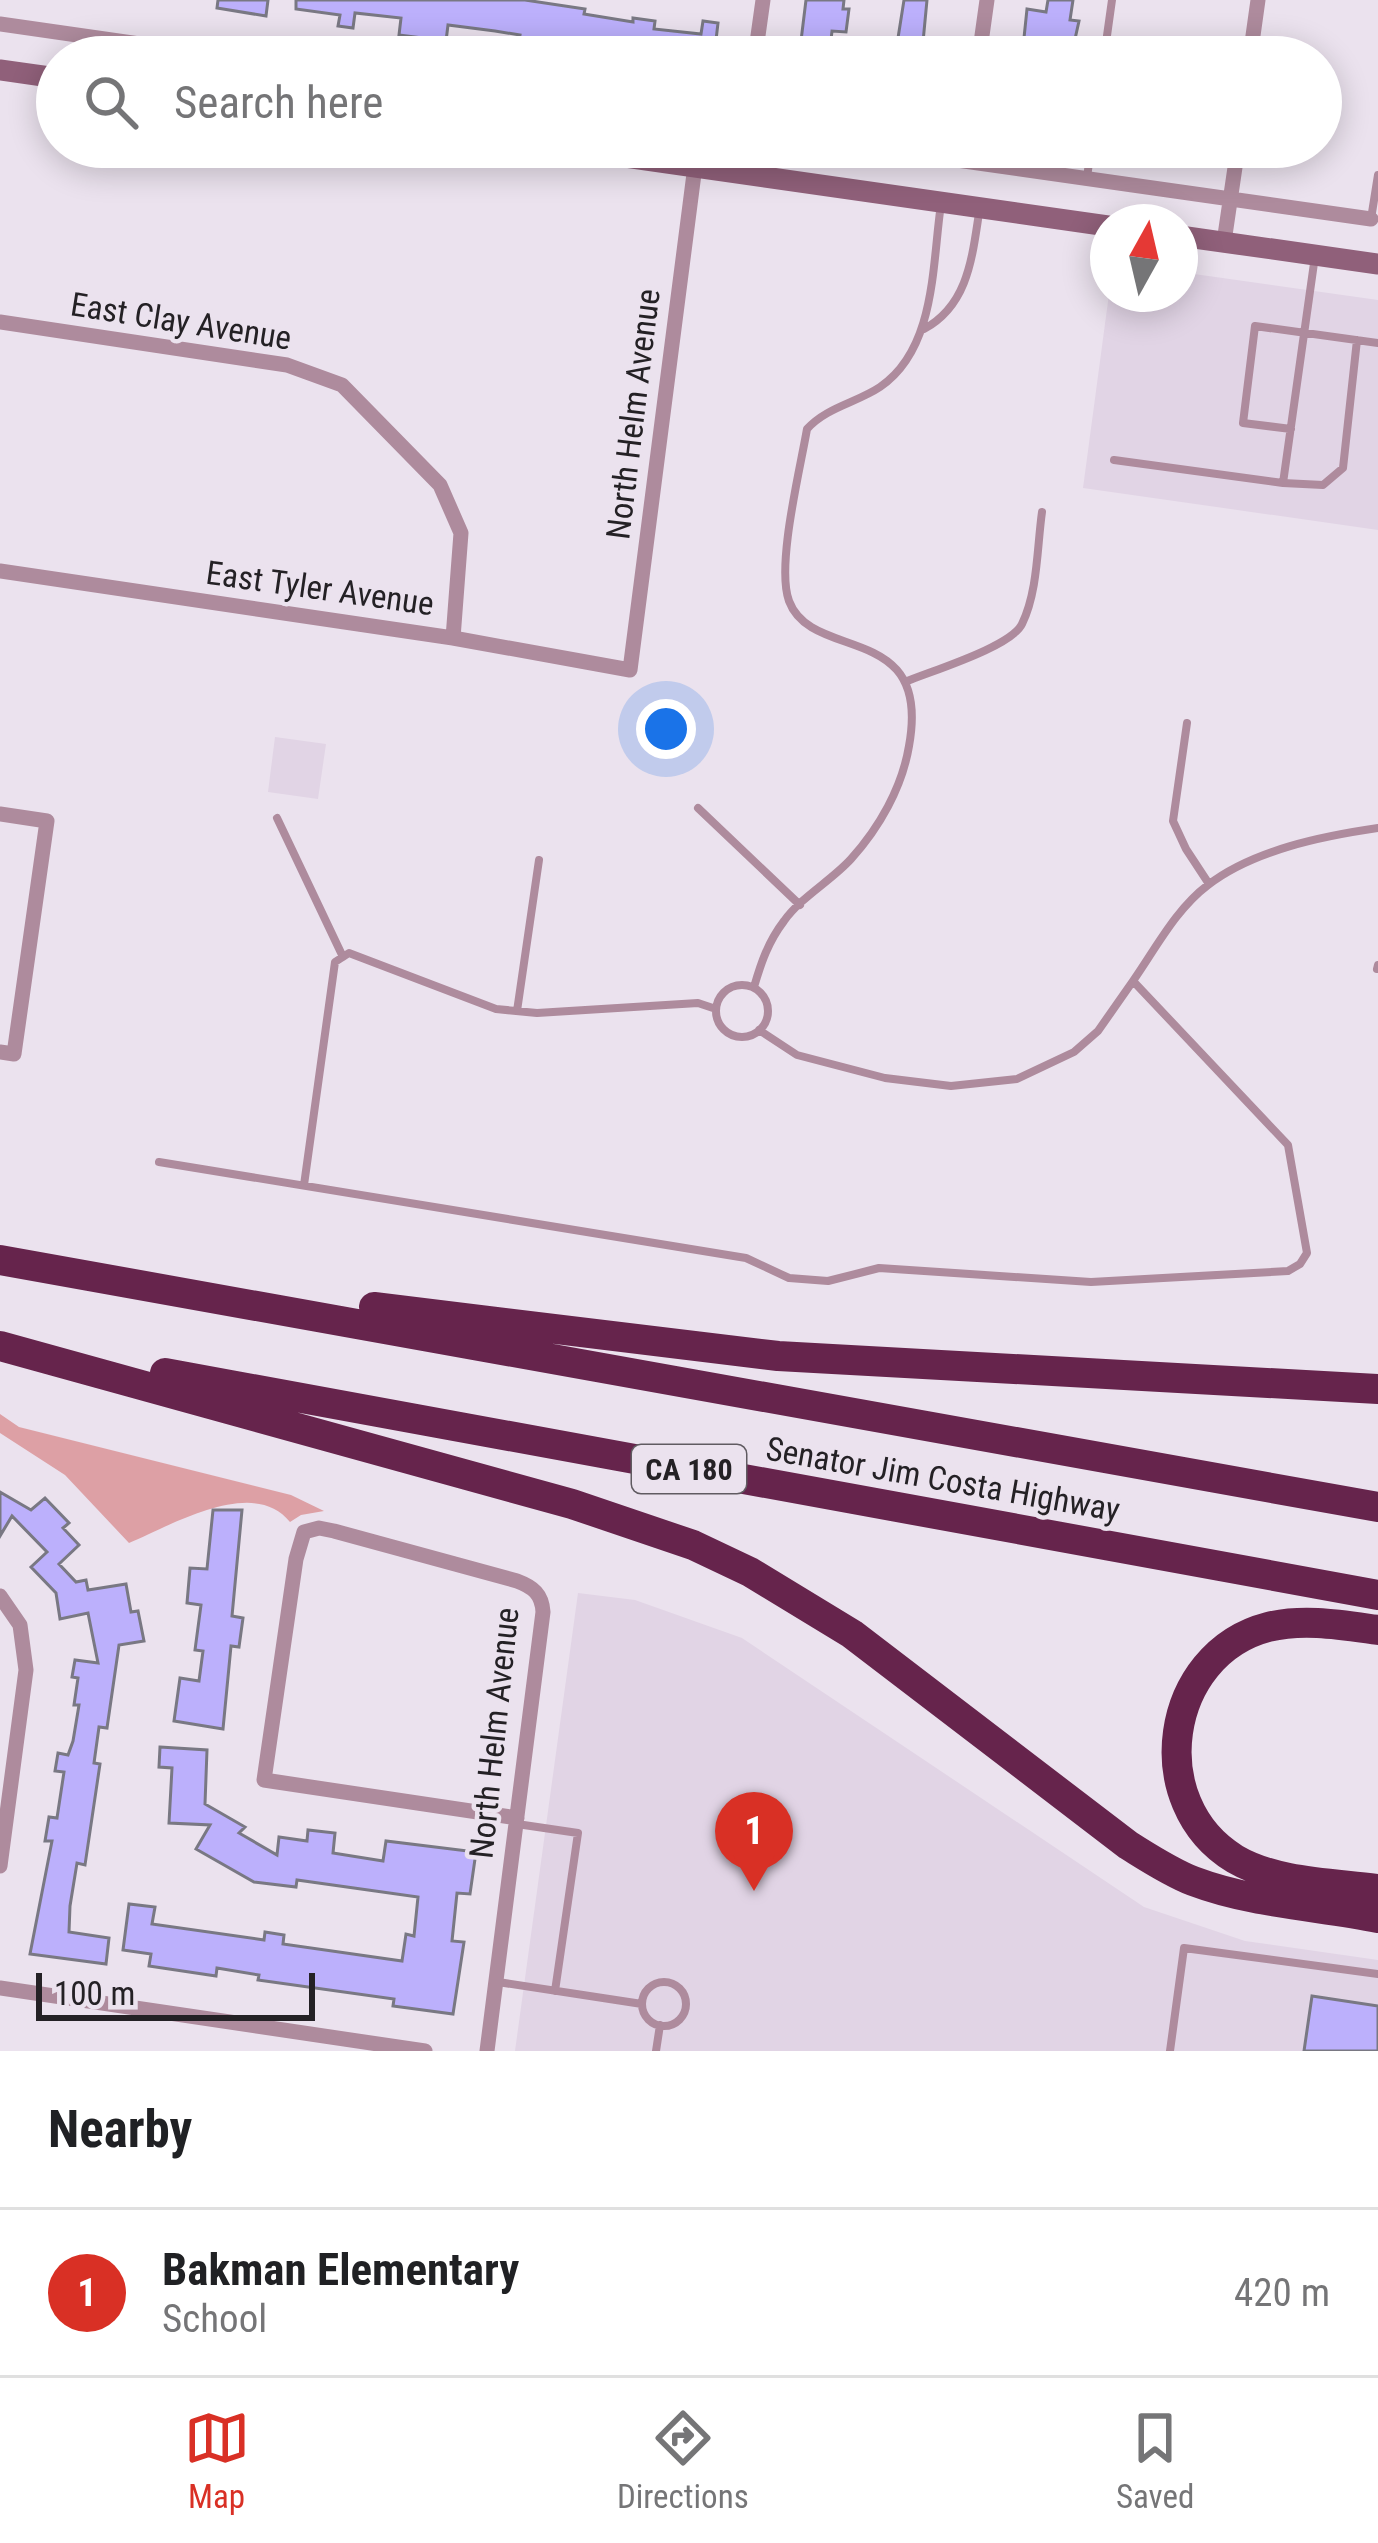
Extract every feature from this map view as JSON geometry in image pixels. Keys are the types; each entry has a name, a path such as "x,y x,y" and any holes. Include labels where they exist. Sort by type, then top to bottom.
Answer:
{"highway":[{"path":"0,1260 778,1356 1378,1388"},
{"name":"Senator Jim Costa Highway","path":"0,1260 1378,1507"},
{"path":"0,1345 572,1504 694,1545 750,1572 853,1634 1127,1844 1160,1864 1235,1894 1378,1918"},
{"name":"Senator Jim Costa Highway","path":"0,1345 1378,1595"},
{"path":"1378,1630 1291,1623 1267,1627 1228,1646 1198,1675 1189,1693 1179,1719 1175,1757 1195,1819 1237,1860 1281,1876 1378,1889"}],"main road":[{"path":"0,70 36,75"},
{"path":"710,168 1090,223"},
{"path":"1198,238 1378,264"}],"street":[{"path":"758,36 763,0"},
{"path":"982,36 986,0"},
{"path":"1253,36 1258,0"},
{"path":"0,24 84,36"},
{"name":"North Helm Avenue","path":"630,670 695,168"},
{"path":"740,168 740,172"},
{"path":"1036,168 1371,219"},
{"path":"1224,242 1235,168"},
{"name":"East Clay Avenue","path":"0,322 286,364 342,385 440,485 461,533 453,638"},
{"name":"East Tyler Avenue","path":"0,571 453,638 630,670"},
{"path":"0,814 47,820 7,1053"},
{"name":"North Helm Avenue","path":"488,2051 496,1982 517,1821 543,1612 537,1592 517,1581 319,1528 304,1532 296,1559 265,1780 517,1821"},
{"path":"0,1595 20,1625 26,1670 0,1866"},
{"path":"0,1988 425,2051"}],"lane":[{"path":"1107,36 1112,0"},
{"path":"1087,178 1088,168"},
{"path":"1371,219 1378,175"},
{"path":"754,987 729,988 716,1009 721,1025 735,1036 759,1030 768,1007 754,987 763,953 786,918 851,860 889,805 910,742 911,710 905,682 892,662 808,624 790,605 785,579 807,429 820,416 901,372 923,330 941,202"},
{"path":"923,330 940,320 962,292 980,207"},
{"path":"1283,484 1315,255"},
{"path":"1291,429 1243,423 1255,326 1378,343"},
{"path":"1114,460 1283,484 1323,485 1343,468 1357,340"},
{"path":"905,682 1002,642 1021,628 1031,596 1042,512"},
{"path":"1187,723 1173,821 1209,884"},
{"path":"698,808 800,905"},
{"path":"277,818 343,957"},
{"path":"759,1030 797,1055 885,1078 951,1086 1017,1079 1074,1052 1098,1031 1178,914 1209,884 1246,864 1298,846 1378,828"},
{"path":"517,1011 539,860"},
{"path":"304,1185 335,962 349,953 496,1009 698,1003 716,1009"},
{"path":"159,1162 746,1258 789,1278 828,1281 879,1268 1091,1282 1288,1271 1307,1253 1288,1145 1133,981"},
{"path":"517,1821 578,1833 555,1991"},
{"path":"1170,2051 1184,1948 1378,1974"},
{"path":"496,1982 642,2004"},
{"path":"659,1982 680,1988 686,2001 683,2015 672,2024 660,2025 646,2017 642,2004 647,1990 659,1982"},
{"path":"656,2051 660,2025"}],"shaded area":[{"path":"1198,275 1378,300 1378,530 1083,488 1107,312 1198,312"},
{"path":"275,737 326,744 318,799 268,792"},
{"path":"0,1414 19,1427 291,1495 324,1511 290,1522 275,1509 235,1504 189,1516 129,1543 65,1475 0,1433"},
{"path":"578,1593 635,1600 742,1638 1144,1907 1245,1941 1378,1960 1378,2051 515,2051"}],"building":[{"path":"218,0 268,0 266,16 217,8"},
{"path":"296,0 525,0 633,22 633,18 655,21 654,29 701,34 703,21 718,23 716,36 520,36 448,25 447,36 407,36 399,35 401,18 355,13 353,28 338,26 340,15 296,9"},
{"path":"806,0 844,0 843,9 849,9 846,32 802,36"},
{"path":"904,0 927,0 924,36 898,36"},
{"path":"1048,0 1073,0 1070,20 1079,21 1076,36 1024,36 1027,9 1046,12"},
{"path":"0,1492 31,1510 45,1498 69,1523 63,1528 79,1545 59,1564 76,1582 86,1580 88,1590 126,1584 131,1612 138,1611 144,1641 119,1645 107,1728 99,1727 94,1763 100,1764 85,1865 77,1863 70,1906 69,1932 109,1938 106,1964 30,1954 52,1841 45,1841 49,1817 57,1818 64,1772 55,1771 58,1753 68,1755 79,1705 74,1705 75,1660 98,1663 88,1613 60,1619 56,1593 31,1567 47,1552 12,1516 0,1536"},
{"path":"213,1510 242,1510 232,1616 243,1618 239,1647 231,1646 223,1729 174,1721 180,1678 199,1681 203,1651 195,1650 201,1605 187,1603 190,1568 207,1569"},
{"path":"160,1747 207,1750 205,1804 245,1827 239,1833 277,1855 279,1837 307,1841 308,1830 335,1833 333,1853 383,1861 386,1841 476,1852 470,1894 457,1893 452,1941 464,1942 453,2014 393,2006 394,1999 258,1980 259,1975 217,1968 216,1976 149,1966 151,1954 123,1950 129,1904 155,1907 152,1924 264,1940 265,1932 284,1935 283,1944 402,1961 406,1934 414,1936 418,1897 297,1880 296,1887 254,1882 196,1849 210,1825 169,1823 172,1768 159,1767"},
{"path":"1312,1996 1378,2006 1378,2051 1304,2051"}],"place":[{"name":"Bakman Elementary","path":"754,1891"}]}
